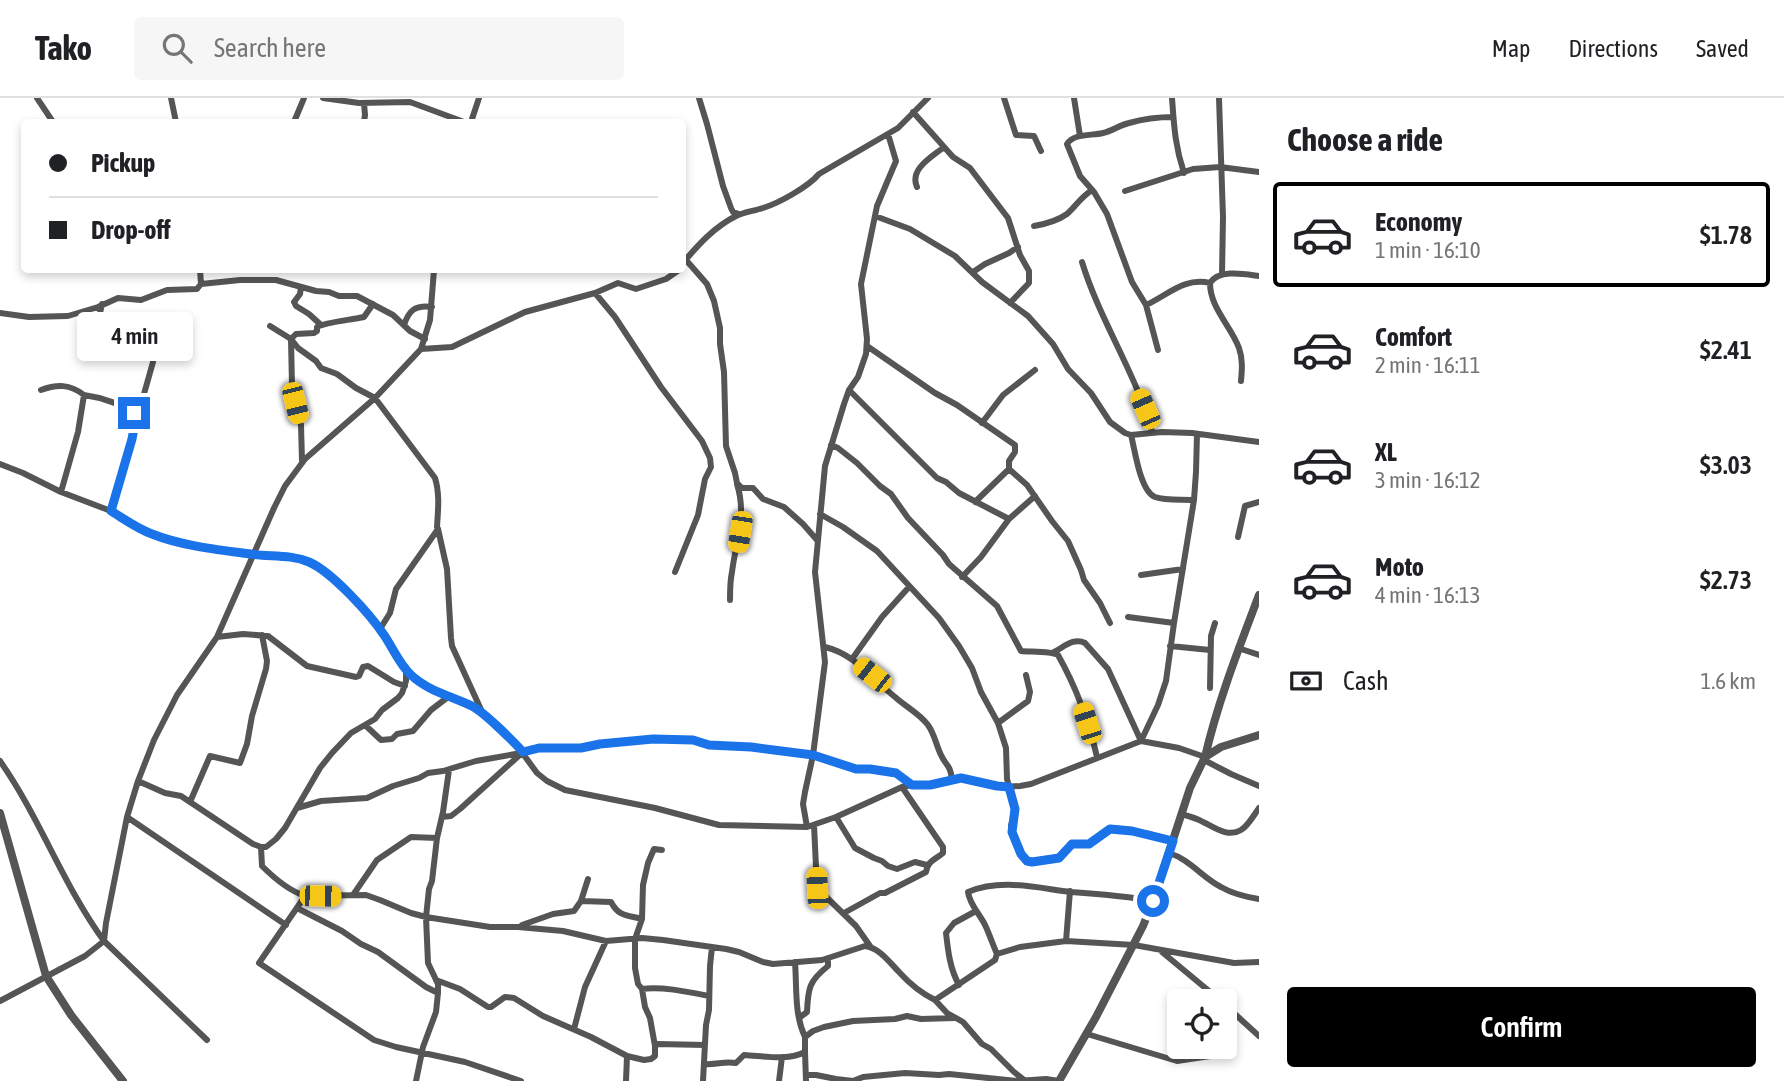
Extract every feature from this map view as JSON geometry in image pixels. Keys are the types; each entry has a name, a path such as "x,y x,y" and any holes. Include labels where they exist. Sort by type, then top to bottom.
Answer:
{"street":[{"path":"37,98 51,119"},
{"path":"171,98 175,119"},
{"path":"295,119 304,98"},
{"path":"323,98 410,102 456,119"},
{"path":"472,119 479,98"},
{"path":"699,98 723,186 733,212 739,214"},
{"path":"686,259 716,228 739,214 775,203 812,182 819,174 898,128 928,98"},
{"path":"1004,98 1016,135 1034,136 1041,151"},
{"path":"1074,98 1080,136"},
{"path":"1172,98 1177,152 1184,173"},
{"path":"1219,98 1222,274"},
{"path":"364,119 367,101"},
{"path":"913,112 944,147 970,169 1008,218 1030,279 1010,303"},
{"path":"1158,350 1146,305 1132,282 1107,214 1080,176 1067,147 1070,140 1080,136 1102,133 1128,123 1173,117"},
{"path":"888,134 896,161 877,206 862,284 867,346 858,377 849,390 838,418 825,466 815,572 825,662 813,755 803,804 811,826 817,888 856,926 870,946 900,974 962,1022 1021,1079 1028,1081"},
{"path":"917,187 914,180 916,172 944,147"},
{"path":"1125,191 1193,169 1220,167 1259,172"},
{"path":"1034,226 1058,220 1092,190"},
{"path":"875,216 910,229 955,256 982,282 1033,321 1053,344 1068,369 1091,393 1110,422 1125,433 1197,434 1259,442"},
{"path":"973,272 1017,247"},
{"path":"1082,262 1145,409 1152,432"},
{"path":"686,264 707,284 720,328 726,446 741,494 741,517 730,600"},
{"path":"0,313 29,317 68,316 118,298 141,300 160,292 197,289 201,284 200,273"},
{"path":"0,1001 85,956 104,941 127,817 154,740 171,706 217,637 280,497 302,462 375,398 421,349 432,307 434,273"},
{"path":"421,349 452,347 525,312 596,293 618,283 636,289 666,279 675,273"},
{"path":"1241,381 1239,348 1213,300 1210,283 1213,278 1222,274 1259,276"},
{"path":"201,284 276,280 339,296 357,296 393,315 425,339"},
{"path":"1146,305 1181,285 1195,281 1210,283"},
{"path":"301,286 296,306 320,324 364,317 373,303"},
{"path":"596,293 702,441 710,458 711,467 705,479 698,514 676,572"},
{"path":"102,304 101,327 107,337 123,346 153,354 111,511"},
{"path":"404,325 408,313 419,306 432,307"},
{"path":"302,462 301,425 292,386 291,339 296,334 314,333 320,324"},
{"path":"270,326 291,339 321,368 337,374 375,398 435,478 438,487 436,527 447,569 452,646 484,716"},
{"path":"867,346 1015,445 1009,468 975,502"},
{"path":"982,423 1003,395 1035,370"},
{"path":"41,390 54,385 76,388 84,396 99,397 131,411 136,418"},
{"path":"849,390 929,471 959,493 1009,519"},
{"path":"61,492 78,432 84,396"},
{"path":"1141,741 1165,689 1194,500 1197,434"},
{"path":"1131,435 1148,493 1161,498 1194,500"},
{"path":"831,445 857,463 891,494 908,518 962,577 997,606 1021,651 1054,652 1073,641 1080,640 1085,643 1108,669 1141,741"},
{"path":"0,464 111,511 150,534 195,546 255,555 291,557 309,562 337,582 380,629 406,670 428,688 471,706 510,739 547,781 571,792 637,804 719,825 811,826 902,787 930,785 952,779 968,779 1009,787 1031,784 1141,741 1179,748 1205,758 1231,774 1259,786"},
{"path":"1009,468 1027,485 1068,541 1084,580 1110,623"},
{"path":"737,482 742,488 753,488 763,499 784,507 817,540"},
{"path":"962,577 986,551 1009,519 1035,495"},
{"path":"1238,537 1245,506 1259,502"},
{"path":"820,514 877,551 939,618 959,646 998,723 1006,748 1007,779 1015,809 1012,832 1021,854 1027,861 1059,858 1072,844 1089,844 1110,829 1132,831 1173,841"},
{"path":"380,629 388,618 396,589 438,529"},
{"path":"1140,575 1183,569"},
{"path":"852,659 882,617 909,587"},
{"path":"795,962 797,1004 805,1037 806,1078 816,1074 853,1081 863,1077 905,1073 1059,1081 1134,945 1153,901 1190,788 1205,758 1213,723 1259,595"},
{"path":"1128,617 1174,623"},
{"path":"1210,688 1211,636 1215,623"},
{"path":"217,637 262,635 274,640 307,666 356,677 363,667 368,666 405,686"},
{"path":"190,802 210,756 240,763 266,669 262,635"},
{"path":"1170,646 1210,650"},
{"path":"825,647 837,650 852,659 898,701 923,719 935,737 952,779"},
{"path":"1238,649 1259,654"},
{"path":"1054,652 1063,663 1083,709 1097,757"},
{"path":"261,848 276,839 332,753 351,733 375,719 398,698 405,686 406,670"},
{"path":"998,723 1028,701 1030,692 1026,675"},
{"path":"365,725 381,740 392,739 397,734 413,731 431,710 448,696"},
{"path":"1205,758 1221,747 1259,735"},
{"path":"297,808 321,801 367,798 428,773 539,748 581,748 653,739 693,740 709,745 813,755 856,769 896,773 912,785"},
{"path":"442,817 451,816 460,809 523,752"},
{"path":"0,761 26,802 80,905 104,941 207,1040"},
{"path":"415,1081 436,1012 438,993 436,980 428,963 426,917 449,770"},
{"path":"138,781 165,793 181,796 261,848"},
{"path":"844,913 926,872 927,865 943,853 943,848 902,787"},
{"path":"1181,814 1232,833 1241,830 1259,808"},
{"path":"0,813 46,976 71,1015 123,1081"},
{"path":"127,817 286,925"},
{"path":"836,817 855,848 888,866 897,869 915,862 927,865"},
{"path":"353,895 377,860 411,837 437,838"},
{"path":"261,848 262,866 298,893 306,896 366,895 426,917 490,927 563,931 606,941 654,939 739,952 773,964 828,958 870,946"},
{"path":"436,980 460,989 488,1007 510,996 543,1017 574,1029 627,1056 651,1059 655,1056 655,1046 650,1018 635,968 635,939 642,919 643,886 648,863 654,849 662,850"},
{"path":"1169,853 1182,859 1220,887 1259,899"},
{"path":"518,927 553,914 574,911 581,901 588,879"},
{"path":"935,1000 995,960 997,954 986,925 968,892 1012,884 1153,901"},
{"path":"1066,941 1070,891"},
{"path":"306,896 260,963 373,1040 465,1062 521,1081"},
{"path":"581,901 611,902 619,914 642,919"},
{"path":"297,908 342,931 438,993"},
{"path":"959,985 948,954 946,933 954,923 976,911"},
{"path":"574,1029 586,987 606,941"},
{"path":"997,954 1020,947 1066,941 1134,945 1234,963 1259,962"},
{"path":"703,1081 712,947"},
{"path":"1161,951 1207,989"},
{"path":"799,1018 807,1012 808,989 818,974 828,966 828,958"},
{"path":"642,989 677,990 709,996"},
{"path":"805,1037 824,1027 853,1021 907,1016 921,1019 955,1018"},
{"path":"1237,1016 1259,1036"},
{"path":"1087,1034 1167,1058"},
{"path":"655,1046 705,1045"},
{"path":"704,1064 736,1063 744,1055 782,1057 797,1056 805,1052"},
{"path":"626,1081 627,1056"},
{"path":"779,1081 782,1057"},
{"path":"1170,1059 1190,1059"}],"route":[{"path":"134,413 136,418 132,439 111,511 150,534 187,545 255,555 291,557 309,562 337,582 374,622 411,676 428,688 478,710 523,752 539,748 574,749 653,739 693,740 709,745 813,755 856,769 896,773 912,785 930,785 961,778 1009,787 1015,809 1012,832 1021,854 1027,861 1059,858 1072,844 1089,844 1110,829 1150,834 1173,841 1153,901"}]}
